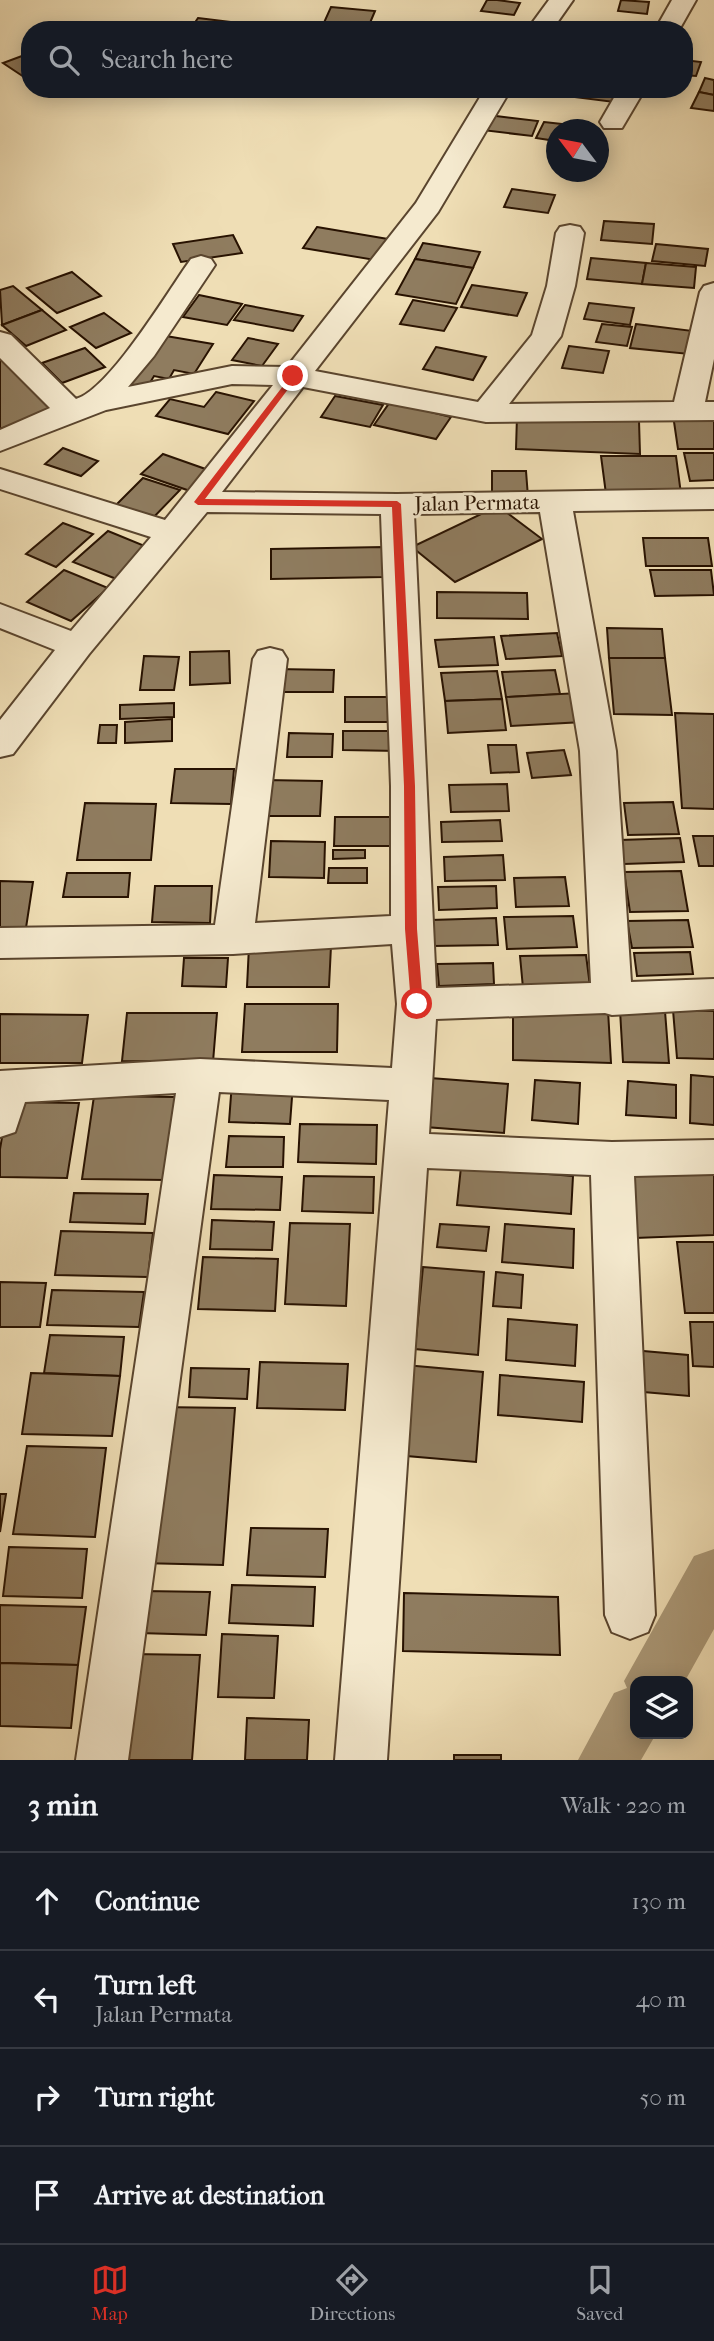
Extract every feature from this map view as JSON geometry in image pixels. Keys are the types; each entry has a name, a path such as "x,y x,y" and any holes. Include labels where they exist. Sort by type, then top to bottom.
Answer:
{"street":[{"path":"546,21 561,0"},
{"path":"672,21 684,0"},
{"path":"3,737 198,502 293,376 428,206 493,98"},
{"path":"614,122 627,98"},
{"path":"486,413 546,336 561,286 570,233"},
{"path":"100,402 143,350 201,265"},
{"path":"0,442 70,411 100,402 232,376 293,376 486,413 700,412 714,292"},
{"path":"0,341 70,411"},
{"path":"0,479 173,533"},
{"name":"Jalan Permata","path":"198,502 397,504 714,499"},
{"path":"555,502 598,751 612,1000"},
{"path":"361,1760 417,1004 411,929 409,786 397,504"},
{"path":"0,615 77,646"},
{"path":"233,939 270,659"},
{"path":"0,943 233,939 411,929"},
{"path":"417,1004 612,1000 714,994"},
{"path":"2,1098 200,1075 410,1086"},
{"path":"102,1760 200,1075"},
{"path":"407,1150 612,1159 714,1157"},
{"path":"612,1159 630,1615"}],"building":[{"path":"487,0 520,3 514,15 481,11"},
{"path":"621,0 649,2 647,14 618,11"},
{"path":"331,7 375,11 371,21 325,21"},
{"path":"198,18 223,21 196,21"},
{"path":"21,56 21,75 3,63"},
{"path":"693,61 701,62 696,76 693,76"},
{"path":"705,78 714,80 714,95 699,92"},
{"path":"699,92 714,95 714,111 691,108"},
{"path":"582,98 616,98 614,102"},
{"path":"488,115 538,121 532,136 482,130"},
{"path":"544,122 546,122 546,140 536,138"},
{"path":"512,189 555,195 548,213 504,207"},
{"path":"604,221 654,224 652,244 601,240"},
{"path":"317,227 388,239 375,260 303,248"},
{"path":"233,235 242,253 181,262 173,244"},
{"path":"423,243 480,252 473,268 415,259"},
{"path":"656,244 708,249 705,266 652,261"},
{"path":"591,258 646,263 642,284 587,279"},
{"path":"415,259 473,268 456,304 396,294"},
{"path":"646,263 696,267 694,288 642,284"},
{"path":"72,272 101,296 57,313 27,288"},
{"path":"472,285 527,293 517,316 461,307"},
{"path":"13,286 42,310 2,325 0,290"},
{"path":"199,295 242,304 227,325 183,317"},
{"path":"413,300 457,308 444,331 400,324"},
{"path":"589,303 634,308 630,325 584,319"},
{"path":"245,305 303,316 293,331 234,320"},
{"path":"42,310 66,330 26,346 2,325"},
{"path":"104,313 131,333 96,348 70,327"},
{"path":"602,324 632,327 627,346 596,342"},
{"path":"636,324 693,331 689,354 630,348"},
{"path":"160,335 213,344 194,374 174,370 169,379 154,376 145,391 124,387"},
{"path":"248,338 278,344 262,366 232,360"},
{"path":"569,346 609,351 603,373 562,368"},
{"path":"436,347 486,357 473,380 423,369"},
{"path":"85,348 105,367 62,383 42,363"},
{"path":"0,356 52,411 0,429"},
{"path":"216,392 254,401 228,434 156,416 170,399 204,407"},
{"path":"335,396 383,405 370,427 321,417"},
{"path":"390,402 451,417 436,439 374,425"},
{"path":"673,415 714,415 714,449 678,449"},
{"path":"517,416 639,421 640,454 516,449"},
{"path":"63,448 98,461 81,476 45,464"},
{"path":"684,453 714,453 714,480 690,481"},
{"path":"163,454 214,472 193,492 141,474"},
{"path":"601,456 676,456 681,494 606,494"},
{"path":"492,471 526,471 528,497 492,497"},
{"path":"143,478 180,490 148,523 111,510"},
{"path":"498,506 542,539 455,582 412,547"},
{"path":"63,523 93,534 56,567 26,554"},
{"path":"108,531 152,549 119,580 73,562"},
{"path":"643,538 708,538 712,566 646,566"},
{"path":"383,547 384,577 271,579 271,549"},
{"path":"64,570 108,588 71,621 27,602"},
{"path":"650,570 711,570 714,595 655,596"},
{"path":"437,592 527,593 528,619 437,618"},
{"path":"607,628 662,629 665,658 609,658"},
{"path":"557,633 562,656 506,659 501,636"},
{"path":"494,637 498,665 439,667 435,640"},
{"path":"229,651 230,683 190,685 190,652"},
{"path":"144,656 179,657 174,690 140,690"},
{"path":"609,658 665,658 672,715 614,714"},
{"path":"276,669 334,670 333,692 275,692"},
{"path":"555,670 560,694 506,697 502,672"},
{"path":"497,671 502,699 445,701 441,673"},
{"path":"578,693 583,722 511,726 506,697"},
{"path":"345,697 393,697 393,722 345,722"},
{"path":"502,699 506,730 448,733 445,701"},
{"path":"174,703 174,717 120,719 120,705"},
{"path":"675,713 714,714 714,809 682,808"},
{"path":"172,719 172,741 125,743 125,722"},
{"path":"100,725 117,725 116,743 98,743"},
{"path":"343,731 399,731 398,751 343,750"},
{"path":"289,733 333,734 332,757 287,757"},
{"path":"488,745 516,745 519,772 491,773"},
{"path":"564,750 571,775 532,778 527,753"},
{"path":"175,769 234,769 231,804 171,803"},
{"path":"265,780 322,781 320,816 264,816"},
{"path":"507,784 509,811 451,812 449,785"},
{"path":"673,802 679,834 628,835 624,803"},
{"path":"85,803 156,804 151,860 77,860"},
{"path":"335,817 398,817 398,846 334,846"},
{"path":"500,820 502,841 442,842 441,822"},
{"path":"693,836 714,836 714,866 699,866"},
{"path":"680,838 684,862 624,864 620,840"},
{"path":"271,841 325,842 324,878 269,877"},
{"path":"333,850 365,850 365,858 333,859"},
{"path":"503,855 505,880 445,881 444,857"},
{"path":"329,868 367,868 367,883 328,883"},
{"path":"681,871 688,911 630,912 624,872"},
{"path":"67,873 130,873 128,897 63,897"},
{"path":"565,877 569,906 516,907 514,878"},
{"path":"0,881 33,882 24,941 0,941"},
{"path":"155,886 212,886 210,923 152,922"},
{"path":"496,886 497,908 439,910 438,887"},
{"path":"573,916 577,947 507,949 504,917"},
{"path":"496,918 498,945 433,946 431,920"},
{"path":"688,920 693,947 632,948 627,921"},
{"path":"249,946 331,946 329,987 247,987"},
{"path":"690,952 693,974 637,976 634,953"},
{"path":"586,955 590,986 523,988 520,956"},
{"path":"184,958 228,958 226,987 182,986"},
{"path":"493,963 494,984 439,986 437,964"},
{"path":"245,1004 338,1004 337,1052 242,1052"},
{"path":"513,1007 608,1010 611,1063 513,1060"},
{"path":"620,1010 665,1011 669,1063 623,1062"},
{"path":"673,1010 714,1011 714,1059 677,1058"},
{"path":"127,1013 217,1013 213,1062 122,1061"},
{"path":"0,1014 88,1015 82,1063 0,1063"},
{"path":"691,1075 714,1077 714,1125 690,1123"},
{"path":"430,1078 508,1084 504,1133 425,1127"},
{"path":"535,1080 580,1083 578,1124 532,1120"},
{"path":"628,1081 676,1085 676,1118 626,1115"},
{"path":"232,1082 293,1084 290,1124 229,1122"},
{"path":"94,1096 177,1097 168,1180 82,1179"},
{"path":"8,1102 79,1103 67,1178 0,1177 0,1149"},
{"path":"300,1124 377,1125 376,1164 298,1162"},
{"path":"229,1136 284,1137 283,1167 226,1167"},
{"path":"461,1167 573,1176 571,1214 457,1205"},
{"path":"714,1174 714,1235 635,1238 627,1176"},
{"path":"214,1175 282,1177 280,1210 211,1209"},
{"path":"304,1176 374,1177 373,1213 302,1211"},
{"path":"74,1193 148,1194 145,1224 70,1222"},
{"path":"212,1220 274,1222 272,1250 210,1249"},
{"path":"290,1223 350,1224 346,1306 285,1304"},
{"path":"440,1224 489,1227 486,1251 437,1247"},
{"path":"505,1224 574,1229 573,1268 502,1262"},
{"path":"61,1231 153,1233 148,1277 55,1275"},
{"path":"677,1242 714,1242 714,1313 685,1313"},
{"path":"203,1257 278,1259 275,1311 198,1309"},
{"path":"423,1267 484,1272 478,1355 415,1349"},
{"path":"496,1272 523,1275 521,1308 493,1306"},
{"path":"0,1282 46,1283 40,1327 0,1327"},
{"path":"52,1290 144,1292 139,1327 47,1325"},
{"path":"508,1319 577,1325 575,1366 506,1360"},
{"path":"690,1322 714,1322 714,1367 693,1366"},
{"path":"50,1335 124,1337 120,1376 44,1373"},
{"path":"632,1350 688,1355 689,1396 632,1391"},
{"path":"260,1362 348,1364 345,1410 257,1408"},
{"path":"405,1365 483,1372 476,1462 395,1455"},
{"path":"191,1368 249,1369 247,1399 189,1397"},
{"path":"31,1373 120,1376 112,1436 22,1434"},
{"path":"500,1375 584,1382 582,1422 498,1415"},
{"path":"157,1407 235,1408 223,1565 140,1563"},
{"path":"27,1446 106,1448 95,1537 13,1534"},
{"path":"0,1494 6,1494 0,1532"},
{"path":"251,1528 328,1529 325,1577 247,1575"},
{"path":"9,1547 87,1549 82,1598 3,1596"},
{"path":"232,1585 315,1587 313,1626 229,1623"},
{"path":"143,1591 210,1592 206,1635 139,1633"},
{"path":"404,1593 558,1597 560,1655 403,1651"},
{"path":"0,1605 86,1607 78,1665 0,1663"},
{"path":"222,1634 278,1636 274,1698 218,1697"},
{"path":"131,1654 200,1655 192,1760 120,1760"},
{"path":"0,1663 78,1665 71,1728 0,1726"},
{"path":"247,1718 309,1720 307,1760 245,1760"},
{"path":"454,1755 501,1755 501,1760 454,1760"}],"waterway":[{"path":"656,1676 714,1575"},
{"path":"608,1760 630,1722"}],"route":[{"path":"293,376 198,502 397,504 409,786 411,929 417,1004"}]}
